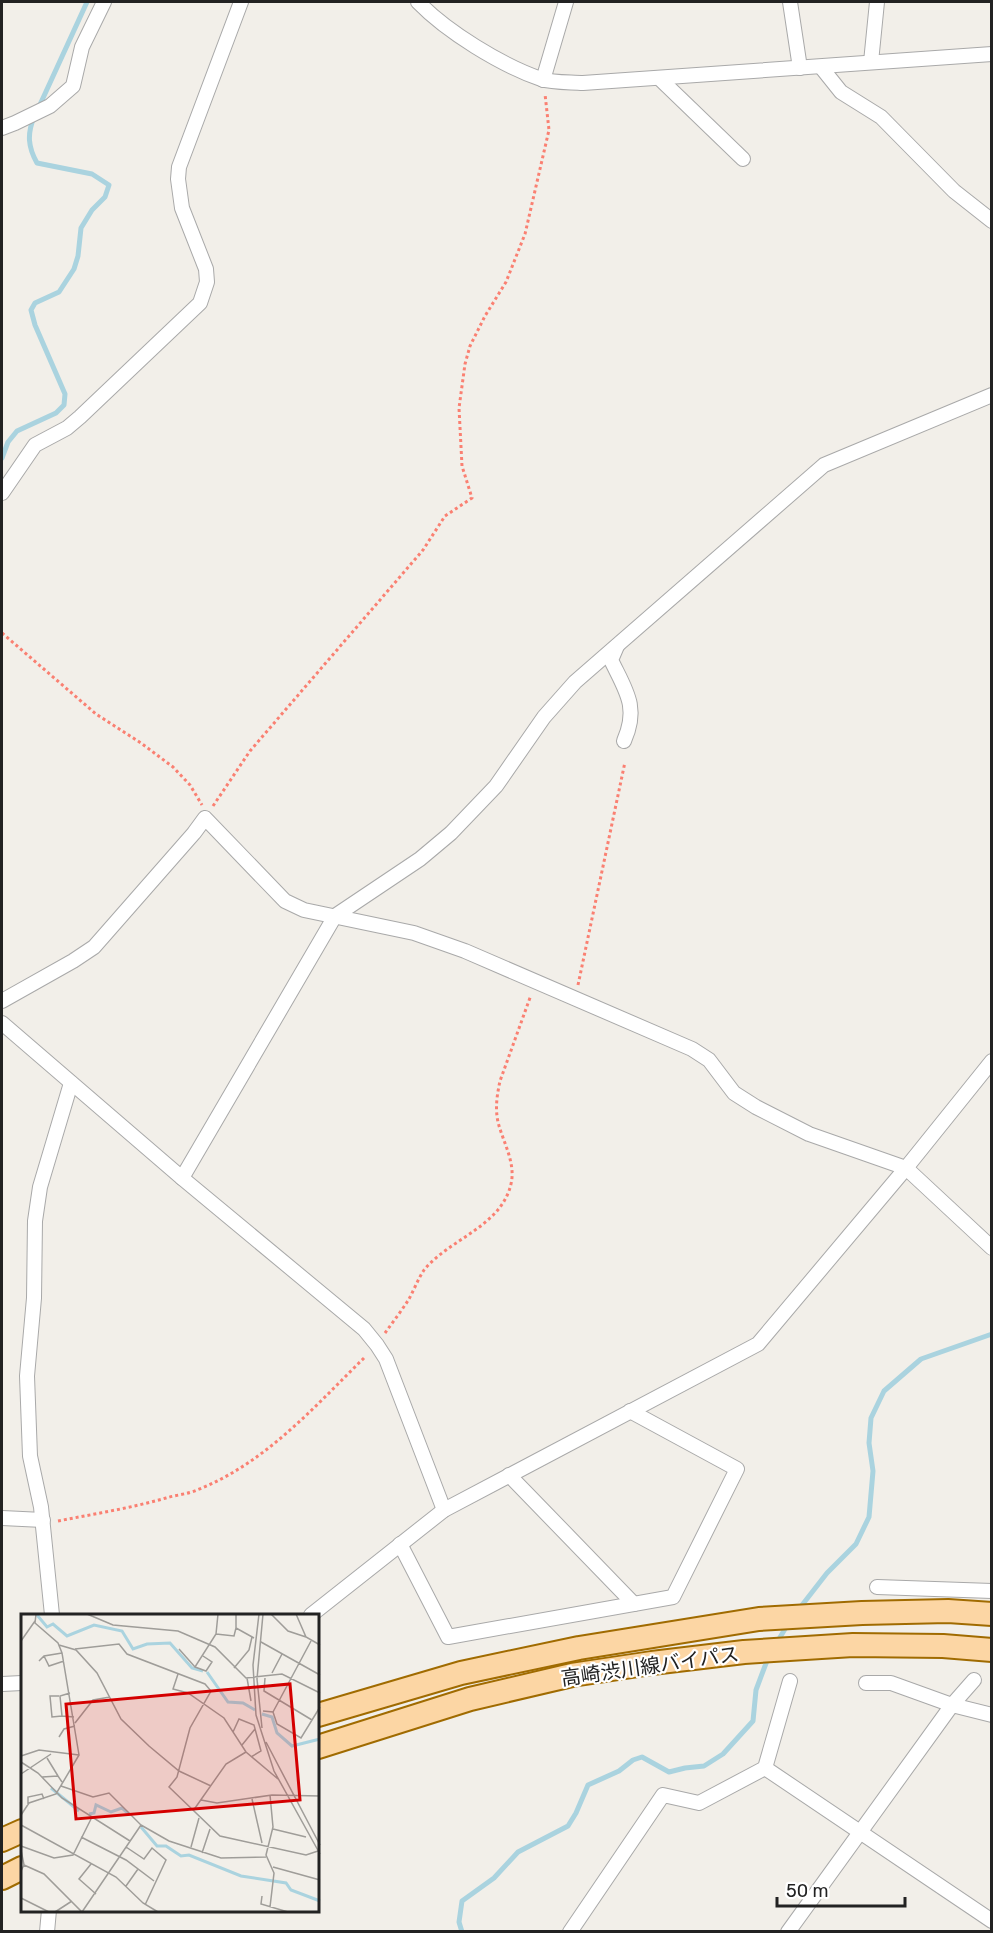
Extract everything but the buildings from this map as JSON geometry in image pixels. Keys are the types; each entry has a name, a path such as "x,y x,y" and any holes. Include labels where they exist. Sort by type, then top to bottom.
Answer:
{"main road":[{"name":"高崎渋川線バイパス","path":"320,1714 462,1672 579,1648 759,1619 948,1611 992,1614"},
{"name":"高崎渋川線バイパス","path":"320,1746 470,1699 572,1675 744,1652 854,1645 944,1646 992,1650"},
{"path":"2,1840 21,1831"},
{"path":"2,1878 21,1868"}],"street":[{"path":"2,128 50,106 73,86 82,46 104,2"},
{"path":"2,493 35,446 67,428 80,417 200,303 207,282 206,269 182,207 177,179 182,156 241,2"},
{"path":"418,2 429,13 493,58 543,80 583,83 992,54"},
{"path":"543,80 566,2"},
{"path":"790,2 800,68"},
{"path":"871,62 877,2"},
{"path":"821,67 841,92 881,117 954,191 992,221"},
{"path":"659,78 743,159"},
{"path":"182,1178 335,916 420,859 451,833 496,786 544,717 575,682 824,465 992,395"},
{"path":"617,646 611,660 631,705 631,723 624,741"},
{"path":"2,1001 73,962 94,947 205,818 285,901 304,910 424,936 465,951 692,1049 708,1060 734,1093 756,1107 809,1134 906,1168 992,1248"},
{"path":"2,1023 182,1178 364,1329 386,1359 444,1510"},
{"path":"312,1614 444,1510 758,1344 906,1168 992,1061"},
{"path":"52,1614 43,1520 30,1456 27,1376 34,1298 35,1221 40,1187 71,1083"},
{"path":"400,1544 448,1637 673,1597 737,1469 630,1411"},
{"path":"509,1475 634,1604"},
{"path":"2,1518 43,1520"},
{"path":"877,1587 992,1591"},
{"path":"788,1932 952,1705 974,1680"},
{"path":"570,1932 663,1795 699,1803 765,1768 790,1681"},
{"path":"2,1684 21,1683"},
{"path":"866,1683 891,1683 952,1705 992,1715"},
{"path":"765,1768 992,1921"},
{"path":"47,1932 49,1912"}],"path":[{"path":"205,818 250,751 423,550 445,516 472,498 462,466 459,408 465,364 470,346 506,282 525,234 549,130 543,80"},
{"path":"2,633 96,714 173,767 190,785 203,807 205,818"},
{"path":"575,999 625,762"}],"waterway":[{"path":"38,109 87,2"},
{"path":"2,458 8,442 17,431 56,413 64,405 65,394 35,325 31,310 35,303 59,292 74,269 81,228 92,210 105,197 109,185 92,174 37,163 30,140 30,129 34,117"},
{"path":"799,1609 827,1573 856,1544 869,1517 873,1471 869,1443 871,1418 884,1391 921,1359 992,1334"},
{"path":"776,1644 788,1624"},
{"path":"462,1932 459,1922 462,1901 494,1878 518,1852 568,1826 588,1785 619,1771 633,1760 642,1757 669,1772 704,1766 723,1754 753,1721 756,1690 768,1658"}]}
